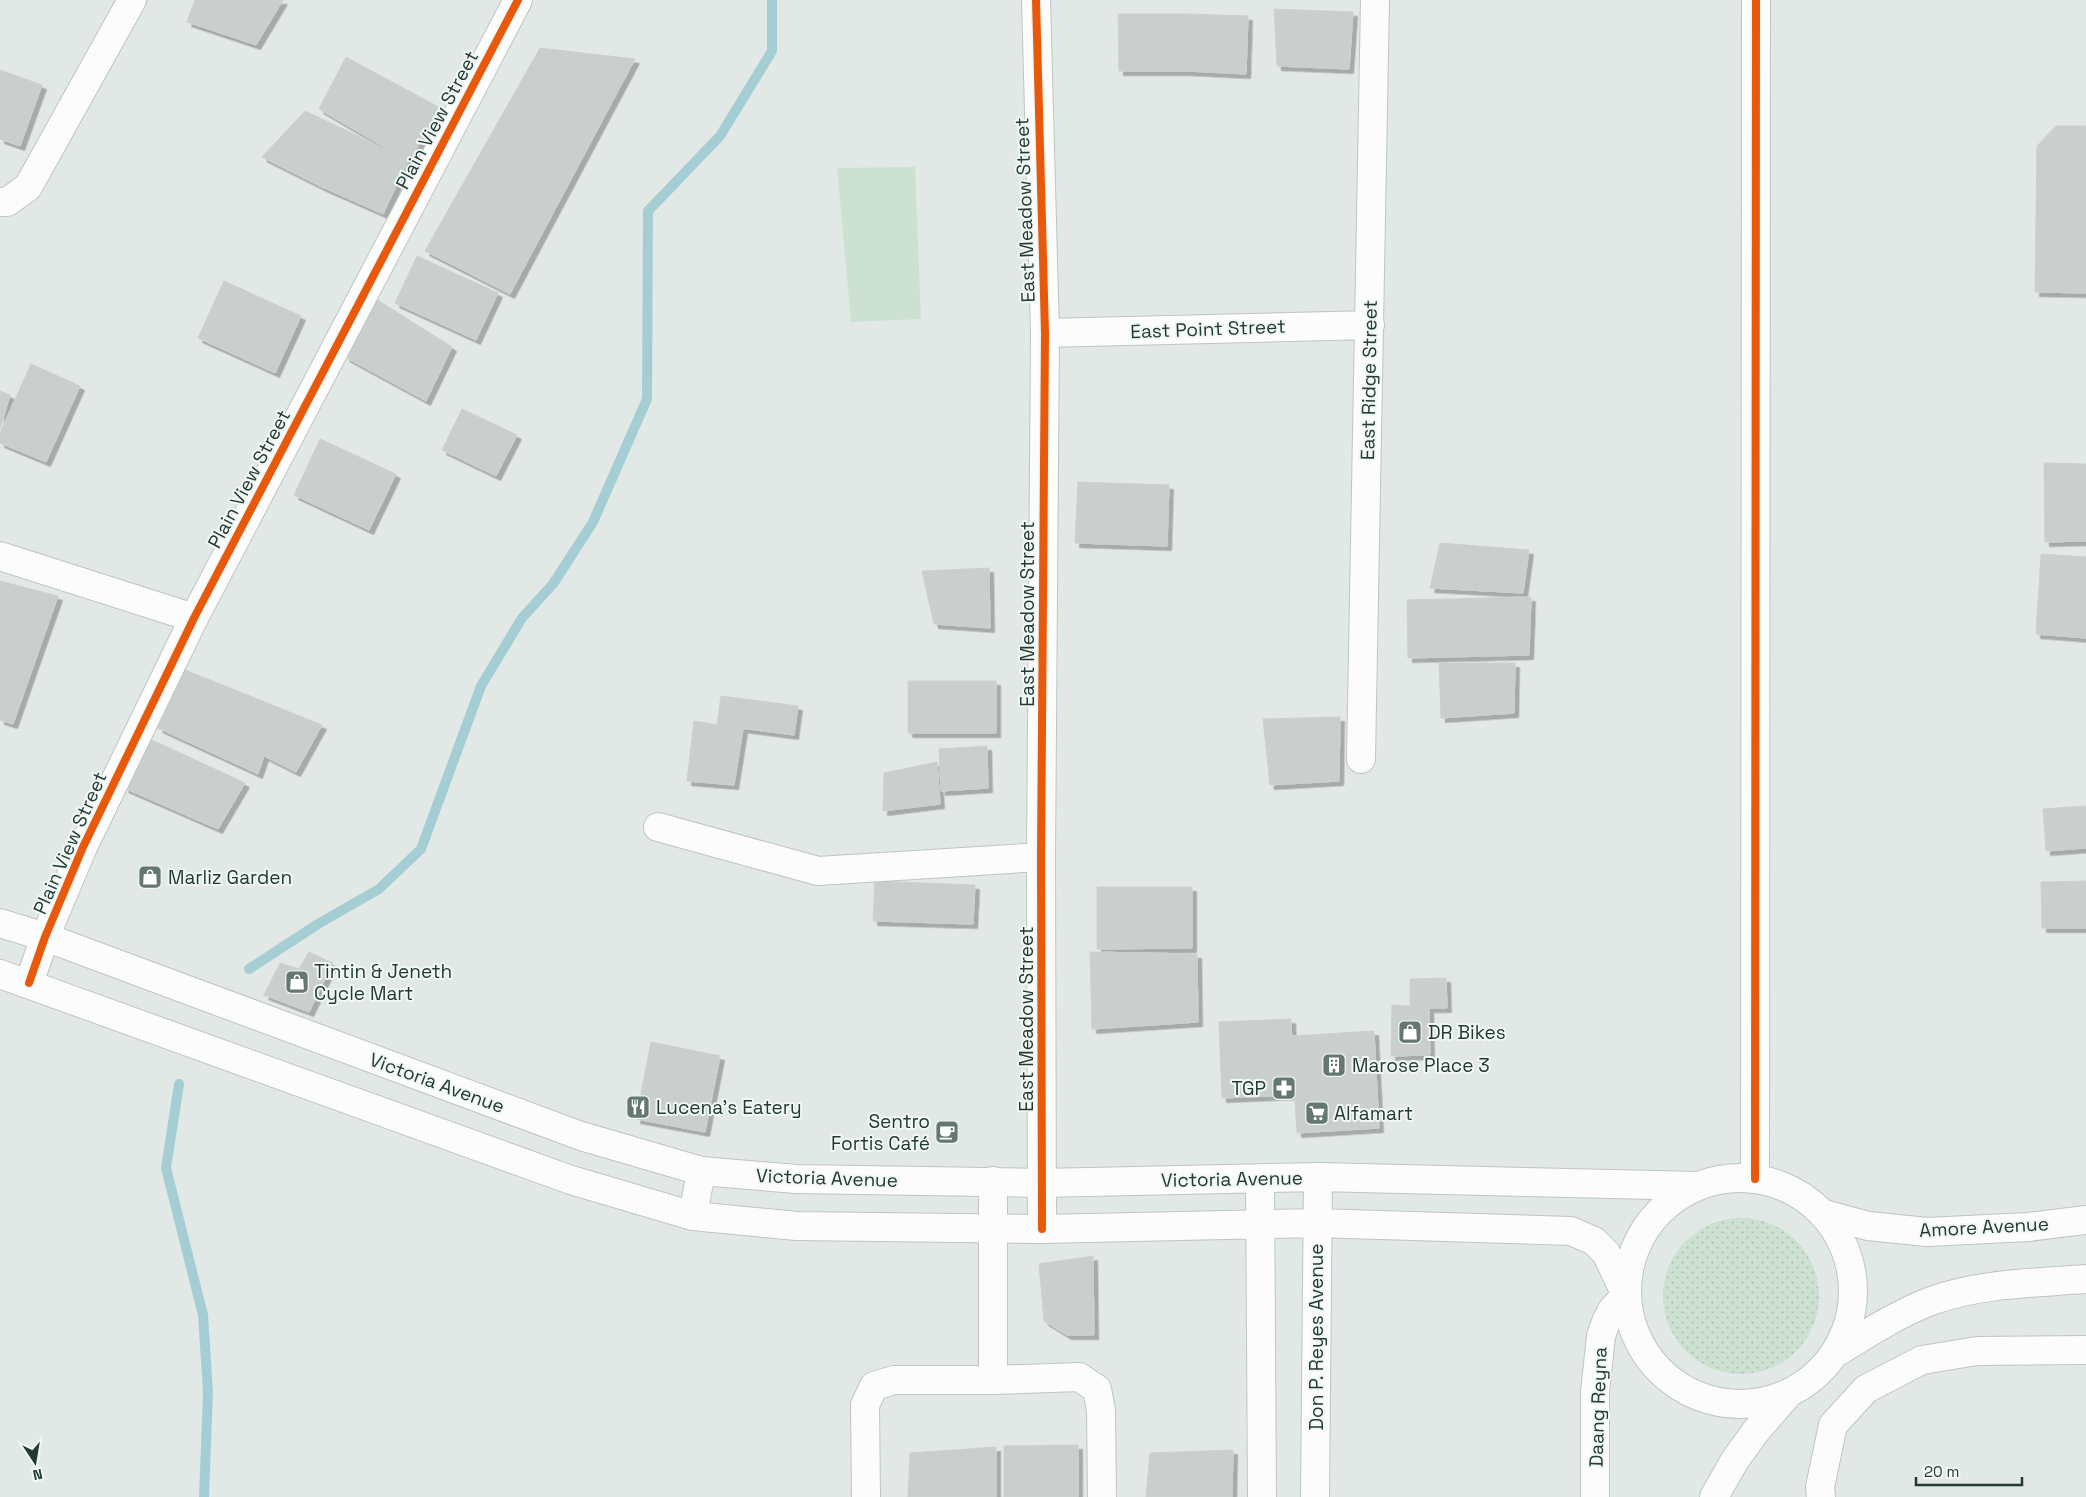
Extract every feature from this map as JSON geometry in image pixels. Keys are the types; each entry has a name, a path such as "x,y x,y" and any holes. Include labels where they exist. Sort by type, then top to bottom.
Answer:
{"street":[{"path":"0,202 7,202 28,187 132,0"},
{"name":"Plain View Street","path":"29,983 45,937 84,847 194,618 518,0"},
{"name":"East Meadow Street","path":"1036,0 1045,333 1041,857 1042,1229"},
{"name":"East Ridge Street","path":"1361,759 1375,0"},
{"path":"1755,1178 1756,0"},
{"name":"East Point Street","path":"1045,333 1370,325"},
{"path":"0,556 194,618"},
{"path":"658,827 818,871 1041,857"},
{"name":"Victoria Avenue","path":"0,923 45,937 581,1136 701,1171 796,1179 993,1180 1042,1183 1318,1177 1697,1186"},
{"path":"0,974 571,1180 693,1216 797,1226 1042,1229 1316,1223 1571,1231 1594,1241 1606,1253 1626,1295 1633,1332 1652,1363 1680,1388 1715,1402 1753,1404 1788,1393 1814,1377 1834,1354 1848,1327 1854,1297 1851,1267 1841,1239 1824,1214 1793,1190 1755,1178 1725,1179 1697,1186 1673,1200 1653,1218 1638,1242 1629,1268 1626,1295"},
{"path":"693,1216 701,1171"},
{"name":"Don P. Reyes Avenue","path":"1315,1497 1316,1223 1318,1177"},
{"path":"1260,1178 1262,1497"},
{"path":"993,1180 993,1380"},
{"name":"Amore Avenue","path":"1824,1214 1868,1226 1927,1232 2028,1227 2086,1220"},
{"path":"1834,1354 1885,1324 1931,1301 1987,1288 2086,1279"},
{"name":"Daang Reyna","path":"1595,1497 1595,1392 1601,1336 1612,1310 1626,1295"},
{"path":"1821,1497 1820,1487 1833,1425 1866,1389 1922,1360 1977,1352 2086,1350"},
{"path":"866,1497 865,1405 874,1386 894,1380 993,1380 1079,1377 1097,1389 1101,1410 1102,1497"},
{"path":"1714,1497 1735,1460 1756,1431 1788,1393"}],"green space":[{"path":"915,167 921,319 851,322 837,168"},
{"path":"1733,1218 1749,1218 1764,1221 1778,1227 1801,1246 1810,1259 1816,1273 1819,1296 1818,1311 1810,1333 1791,1356 1778,1365 1764,1371 1749,1374 1733,1374 1718,1371 1704,1365 1681,1346 1672,1333 1666,1319 1663,1304 1663,1288 1666,1273 1672,1259 1691,1236 1704,1227 1718,1221"}],"building":[{"path":"195,0 283,0 256,45 187,22"},
{"path":"1274,9 1353,12 1349,69 1277,66"},
{"path":"1118,14 1188,14 1186,71 1119,71"},
{"path":"1188,14 1248,16 1246,74 1186,71"},
{"path":"540,48 635,59 510,294 425,251"},
{"path":"346,57 442,109 408,161 319,109"},
{"path":"0,70 42,85 20,146 0,139"},
{"path":"305,111 350,132 322,187 262,157"},
{"path":"2056,126 2086,126 2086,293 2035,292 2037,146"},
{"path":"350,132 408,161 383,214 322,187"},
{"path":"417,256 498,293 476,340 395,303"},
{"path":"224,281 301,316 275,373 198,338"},
{"path":"376,299 452,347 426,401 345,357"},
{"path":"31,364 80,386 46,462 0,443 0,433"},
{"path":"0,391 10,395 0,429"},
{"path":"462,409 517,435 496,476 442,450"},
{"path":"320,439 396,474 369,530 294,495"},
{"path":"2044,463 2086,464 2086,541 2045,542"},
{"path":"1078,482 1169,485 1167,546 1075,543"},
{"path":"1440,543 1529,550 1523,593 1430,588"},
{"path":"2041,554 2086,557 2086,638 2036,634"},
{"path":"989,568 990,628 934,624 922,571"},
{"path":"0,581 58,596 13,724 0,720"},
{"path":"1531,597 1529,655 1408,658 1407,600"},
{"path":"1439,663 1515,663 1514,713 1441,718"},
{"path":"185,670 322,725 296,772 264,756 258,774 158,728"},
{"path":"908,681 996,681 996,733 908,733"},
{"path":"721,696 798,706 794,735 717,725"},
{"path":"1340,717 1339,781 1270,785 1263,719"},
{"path":"694,721 743,729 734,785 687,781"},
{"path":"152,740 245,783 218,829 124,788"},
{"path":"987,746 988,788 941,791 939,749"},
{"path":"937,762 940,804 883,811 884,773"},
{"path":"2086,806 2086,848 2046,851 2043,809"},
{"path":"875,881 975,885 973,924 873,921"},
{"path":"2086,881 2086,928 2042,928 2041,882"},
{"path":"1097,887 1192,887 1192,948 1097,949"},
{"name":"Tintin & Jeneth Cycle Mart","path":"309,952 333,963 309,1012 264,995 280,963 299,969"},
{"path":"1090,952 1197,954 1198,1022 1092,1029"},
{"name":"DR Bikes","path":"1446,978 1447,1008 1429,1008 1430,1055 1391,1056 1392,1005 1410,1006 1410,979"},
{"path":"1291,1019 1294,1095 1222,1098 1219,1022"},
{"name":"Marose Place 3","path":"1374,1031 1379,1128 1297,1133 1291,1036"},
{"path":"651,1042 720,1056 705,1132 636,1119"},
{"path":"1093,1256 1094,1335 1067,1335 1044,1321 1039,1264"},
{"path":"1078,1445 1078,1497 1004,1497 1004,1446"},
{"path":"996,1447 996,1497 908,1497 910,1453"},
{"path":"1233,1450 1232,1497 1146,1497 1150,1453"}],"waterway":[{"path":"249,969 318,924 379,889 421,849 481,686 522,618 553,584 593,522 647,399 648,211 720,136 772,51 772,0"},
{"path":"179,1084 166,1168 203,1315 208,1392 204,1497"}],"cycle path":[{"path":"29,983 45,937 83,847 194,618 518,0"},
{"path":"1036,0 1045,333 1041,857 1042,1229"},
{"path":"1755,1179 1756,0"}],"place":[{"name":"Marliz Garden","path":"150,877"},
{"name":"Tintin & Jeneth Cycle Mart","path":"297,982"},
{"name":"DR Bikes","path":"1410,1032"},
{"name":"Marose Place 3","path":"1334,1065"},
{"name":"TGP","path":"1284,1088"},
{"name":"Lucena's Eatery","path":"638,1107"},
{"name":"Alfamart","path":"1317,1113"},
{"name":"Sentro Fortis Café","path":"947,1132"}]}
